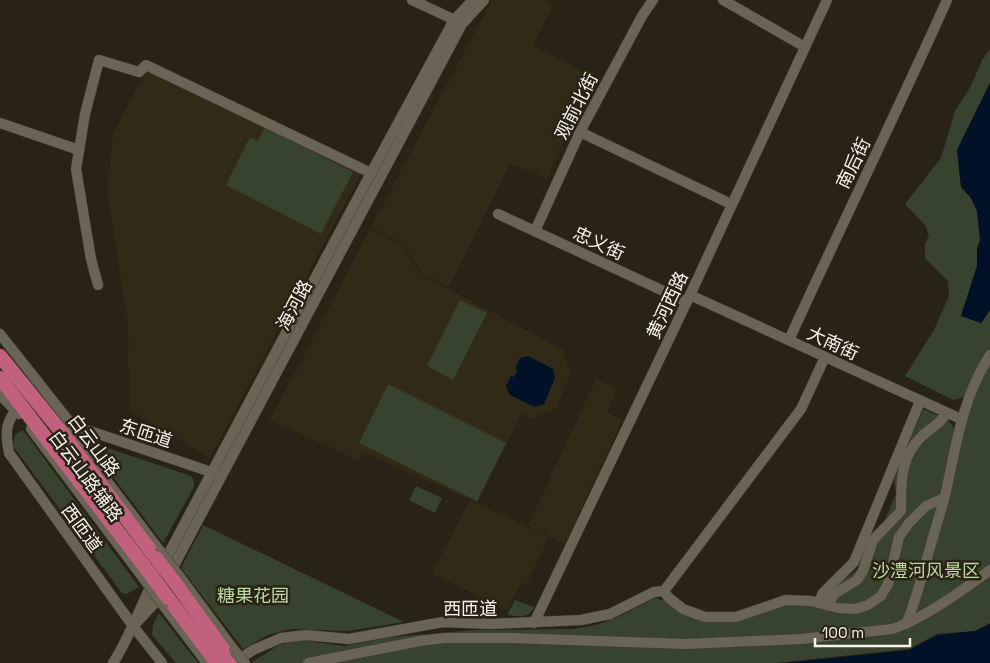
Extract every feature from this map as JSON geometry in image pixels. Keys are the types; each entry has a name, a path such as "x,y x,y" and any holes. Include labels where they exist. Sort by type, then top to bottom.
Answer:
{"highway":[{"name":"白云山路","path":"0,356 66,427 178,581 227,659"},
{"name":"白云山路","path":"0,378 19,408 166,602"},
{"path":"166,602 227,659"}],"street":[{"name":"海河路","path":"218,474 371,173 458,22 473,0"},
{"name":"海河路","path":"113,663 133,626 145,597 218,474 380,177 458,22 484,0"},
{"name":"观前北街","path":"535,231 580,132 652,0"},
{"path":"723,0 805,47"},
{"name":"黄河西路","path":"534,623 827,0"},
{"name":"南后街","path":"789,340 848,211 906,92 947,0"},
{"path":"414,1 458,22"},
{"path":"98,285 76,169 85,114 100,60 140,72 146,65 371,173"},
{"path":"0,123 79,150"},
{"path":"580,132 731,204"},
{"name":"忠义街","path":"498,214 688,299"},
{"name":"大南街","path":"688,299 789,340 961,419"},
{"name":"白云山路辅路","path":"0,334 66,427"},
{"path":"906,624 914,606 944,498 961,419 968,397 981,368 990,355"},
{"path":"825,358 801,409 664,591 668,597 682,608 705,617 736,617 786,600 811,601 838,608 856,609 868,605 881,596 888,584 899,537 909,523 926,506 944,498"},
{"path":"0,395 19,408"},
{"path":"823,604 823,593 854,562 920,401"},
{"name":"西匝道","path":"19,408 10,420 5,434 9,453 133,626 162,663"},
{"path":"823,604 834,594 857,580 863,571 873,540 901,511 901,477 908,457 921,437 943,420 946,413"},
{"name":"东匝道","path":"66,427 218,474"},
{"path":"308,663 420,641 445,638 511,638 686,644 801,639 892,629 906,624 968,586 990,570"},
{"name":"西匝道","path":"227,659 281,638 306,635 349,639 443,622 490,624 580,620 610,614 654,592 664,591"},
{"path":"166,602 207,663"},
{"path":"914,606 916,610 924,613"},
{"path":"227,659 245,663"}],"shaded area":[{"path":"492,0 542,0 553,5 533,46 592,76 547,179 510,164 449,287 423,274 402,244 371,227"},
{"path":"147,69 362,172 210,458 129,410 128,323 107,192 113,134"},
{"path":"370,229 401,245 422,275 563,350 571,375 555,409 532,419 521,414 478,503 364,453 359,461 270,420"},
{"path":"596,379 617,389 607,412 622,420 565,544 528,526"},
{"path":"470,500 549,537 526,586 521,583 507,610 432,573"}],"green space":[{"name":"沙澧河风景区","path":"990,49 990,83 957,150 961,187 971,198 977,211 980,240 977,249 977,266 961,316 981,323 990,310 990,623 975,631 937,634 909,649 775,663 251,663 279,645 300,640 345,646 390,637 475,630 573,629 596,625 618,617 655,598 665,601 704,621 768,611 788,605 810,605 857,570 869,537 884,522 896,494 894,478 923,409 947,419 954,428 964,397 953,400 905,376 934,330 949,296 948,281 925,258 925,244 929,235 925,225 905,204 941,158 955,111 970,88 982,60"},
{"path":"265,127 353,172 321,234 226,185 250,137 258,141"},
{"path":"460,300 487,313 453,380 427,366"},
{"path":"388,384 506,443 477,501 359,443"},
{"path":"23,430 139,587 127,594 122,593 13,446 15,435"},
{"path":"86,441 191,476 194,487 163,543"},
{"path":"416,486 442,498 435,513 409,500"},
{"name":"糖果花园","path":"203,525 404,622 348,631 291,629 268,635 243,649 181,568"},
{"path":"515,600 534,607 532,611 526,615 507,615"},
{"path":"159,613 198,663 176,663 152,635 153,625"}],"water":[{"path":"990,83 990,310 981,323 961,316 977,266 977,249 980,240 977,211 971,198 961,187 957,150"},
{"path":"528,356 553,369 555,378 544,404 535,407 510,395 506,386 511,376 514,377 518,370 515,368 520,358"},
{"path":"990,624 990,663 785,663 910,650 937,635 975,631"}]}
